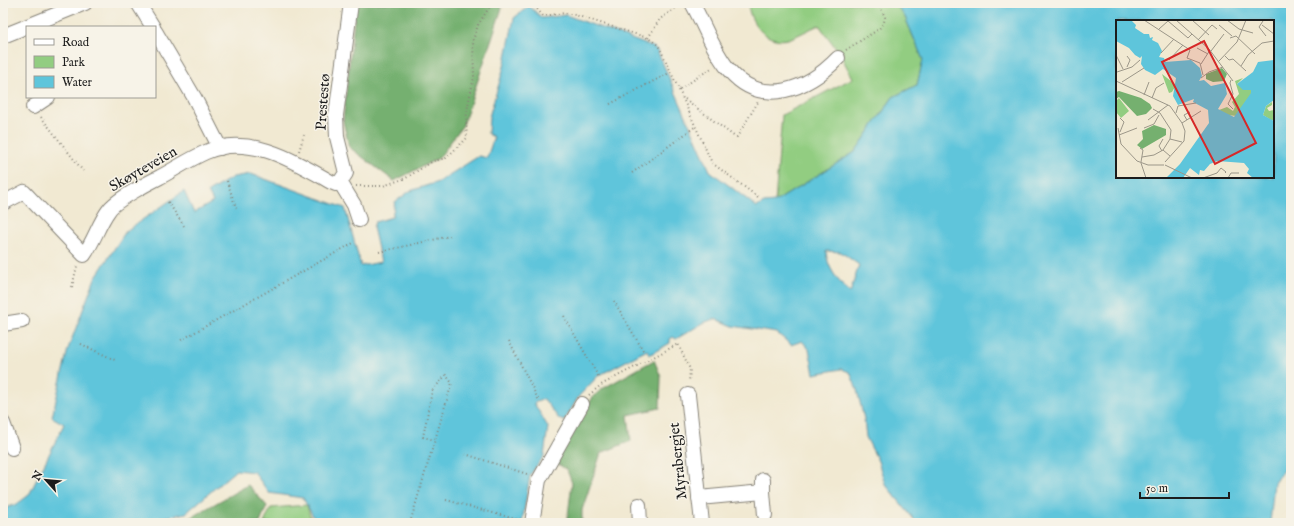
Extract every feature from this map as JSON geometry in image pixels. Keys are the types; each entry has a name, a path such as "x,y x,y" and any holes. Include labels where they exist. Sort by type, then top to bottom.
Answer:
{"street":[{"path":"28,26 85,3"},
{"path":"138,3 152,26"},
{"name":"Prestestø","path":"340,182 346,173 337,137 336,115 351,3"},
{"path":"692,3 723,60 738,79 765,90 779,92 794,88 819,74 838,58"},
{"path":"3,36 26,27"},
{"path":"156,33 194,97 220,148"},
{"path":"33,107 46,98"},
{"name":"Skøyteveien","path":"84,255 109,209 128,196 206,152 220,148 233,146 254,148 292,161 336,184 340,182"},
{"path":"340,182 354,205 360,220"},
{"path":"3,203 24,192 50,221 69,237 84,255"},
{"path":"3,324 22,321"},
{"name":"Myrabergjet","path":"688,395 702,523"},
{"path":"527,522 540,480 582,404"},
{"path":"3,423 12,448"},
{"path":"699,498 763,486 765,515"},
{"path":"638,505 640,523"}],"path":[{"path":"364,185 383,186 406,178 433,161 446,158 467,138 467,113 474,77 473,40 478,25 492,3"},
{"path":"532,3 543,16 565,13 575,15 648,38 660,48 680,89 712,163 758,197"},
{"path":"648,38 660,19 683,3"},
{"path":"838,58 882,26 885,17 878,3"},
{"path":"680,89 723,60"},
{"path":"610,104 671,72"},
{"path":"684,98 737,137 765,90"},
{"path":"33,107 83,171"},
{"path":"632,173 696,126"},
{"path":"301,154 299,150 304,135"},
{"path":"227,181 236,208"},
{"path":"168,202 184,226"},
{"path":"379,252 450,236"},
{"path":"180,340 355,242"},
{"path":"72,288 78,265 84,255"},
{"path":"614,301 644,352"},
{"path":"564,316 598,376"},
{"path":"509,341 539,401"},
{"path":"81,344 117,361"},
{"path":"582,404 592,391 601,385 678,344 690,369 688,395"},
{"path":"410,523 435,440 452,383 446,375 432,391 424,437 435,440"},
{"path":"465,454 530,475"},
{"path":"446,500 527,522"}],"green space":[{"path":"356,3 498,3 502,8 463,125 439,158 394,181 349,147 343,121"},
{"path":"748,3 895,3 905,17 923,60 917,85 893,97 855,152 775,202 782,115 853,78 838,51 819,25 788,39 780,40 773,38 766,35 755,24 749,10"},
{"path":"654,360 661,377 660,408 628,415 631,441 601,453 582,510 582,523 567,523 572,483 567,470 555,462 593,397 602,389"},
{"path":"248,485 267,506 260,523 181,523"},
{"path":"307,505 312,523 264,523 271,508"}],"water":[{"path":"895,3 1291,3 1291,459 1274,483 1270,523 917,523 885,484 878,461 866,437 864,419 857,390 850,372 841,369 814,374 809,349 802,341 791,345 777,333 733,326 716,319 705,322 676,339 673,337 670,339 670,343 649,355 647,350 598,376 579,396 564,421 559,419 544,399 534,403 548,427 544,456 530,475 522,523 314,523 314,518 303,498 269,493 254,472 236,470 186,513 137,523 3,523 3,509 17,504 29,495 64,424 52,417 68,349 95,278 126,231 184,191 194,213 213,202 208,192 233,177 251,174 345,208 361,266 381,262 373,227 375,222 392,217 395,202 410,191 438,182 479,156 487,158 494,137 488,134 489,117 504,67 514,18 529,6 542,18 566,15 653,47 657,50 710,171 757,207 764,203 775,202 855,152 893,97 917,85 923,60 905,17","holes":["826,251 841,252 859,265 850,293 841,284 828,263"]}]}
